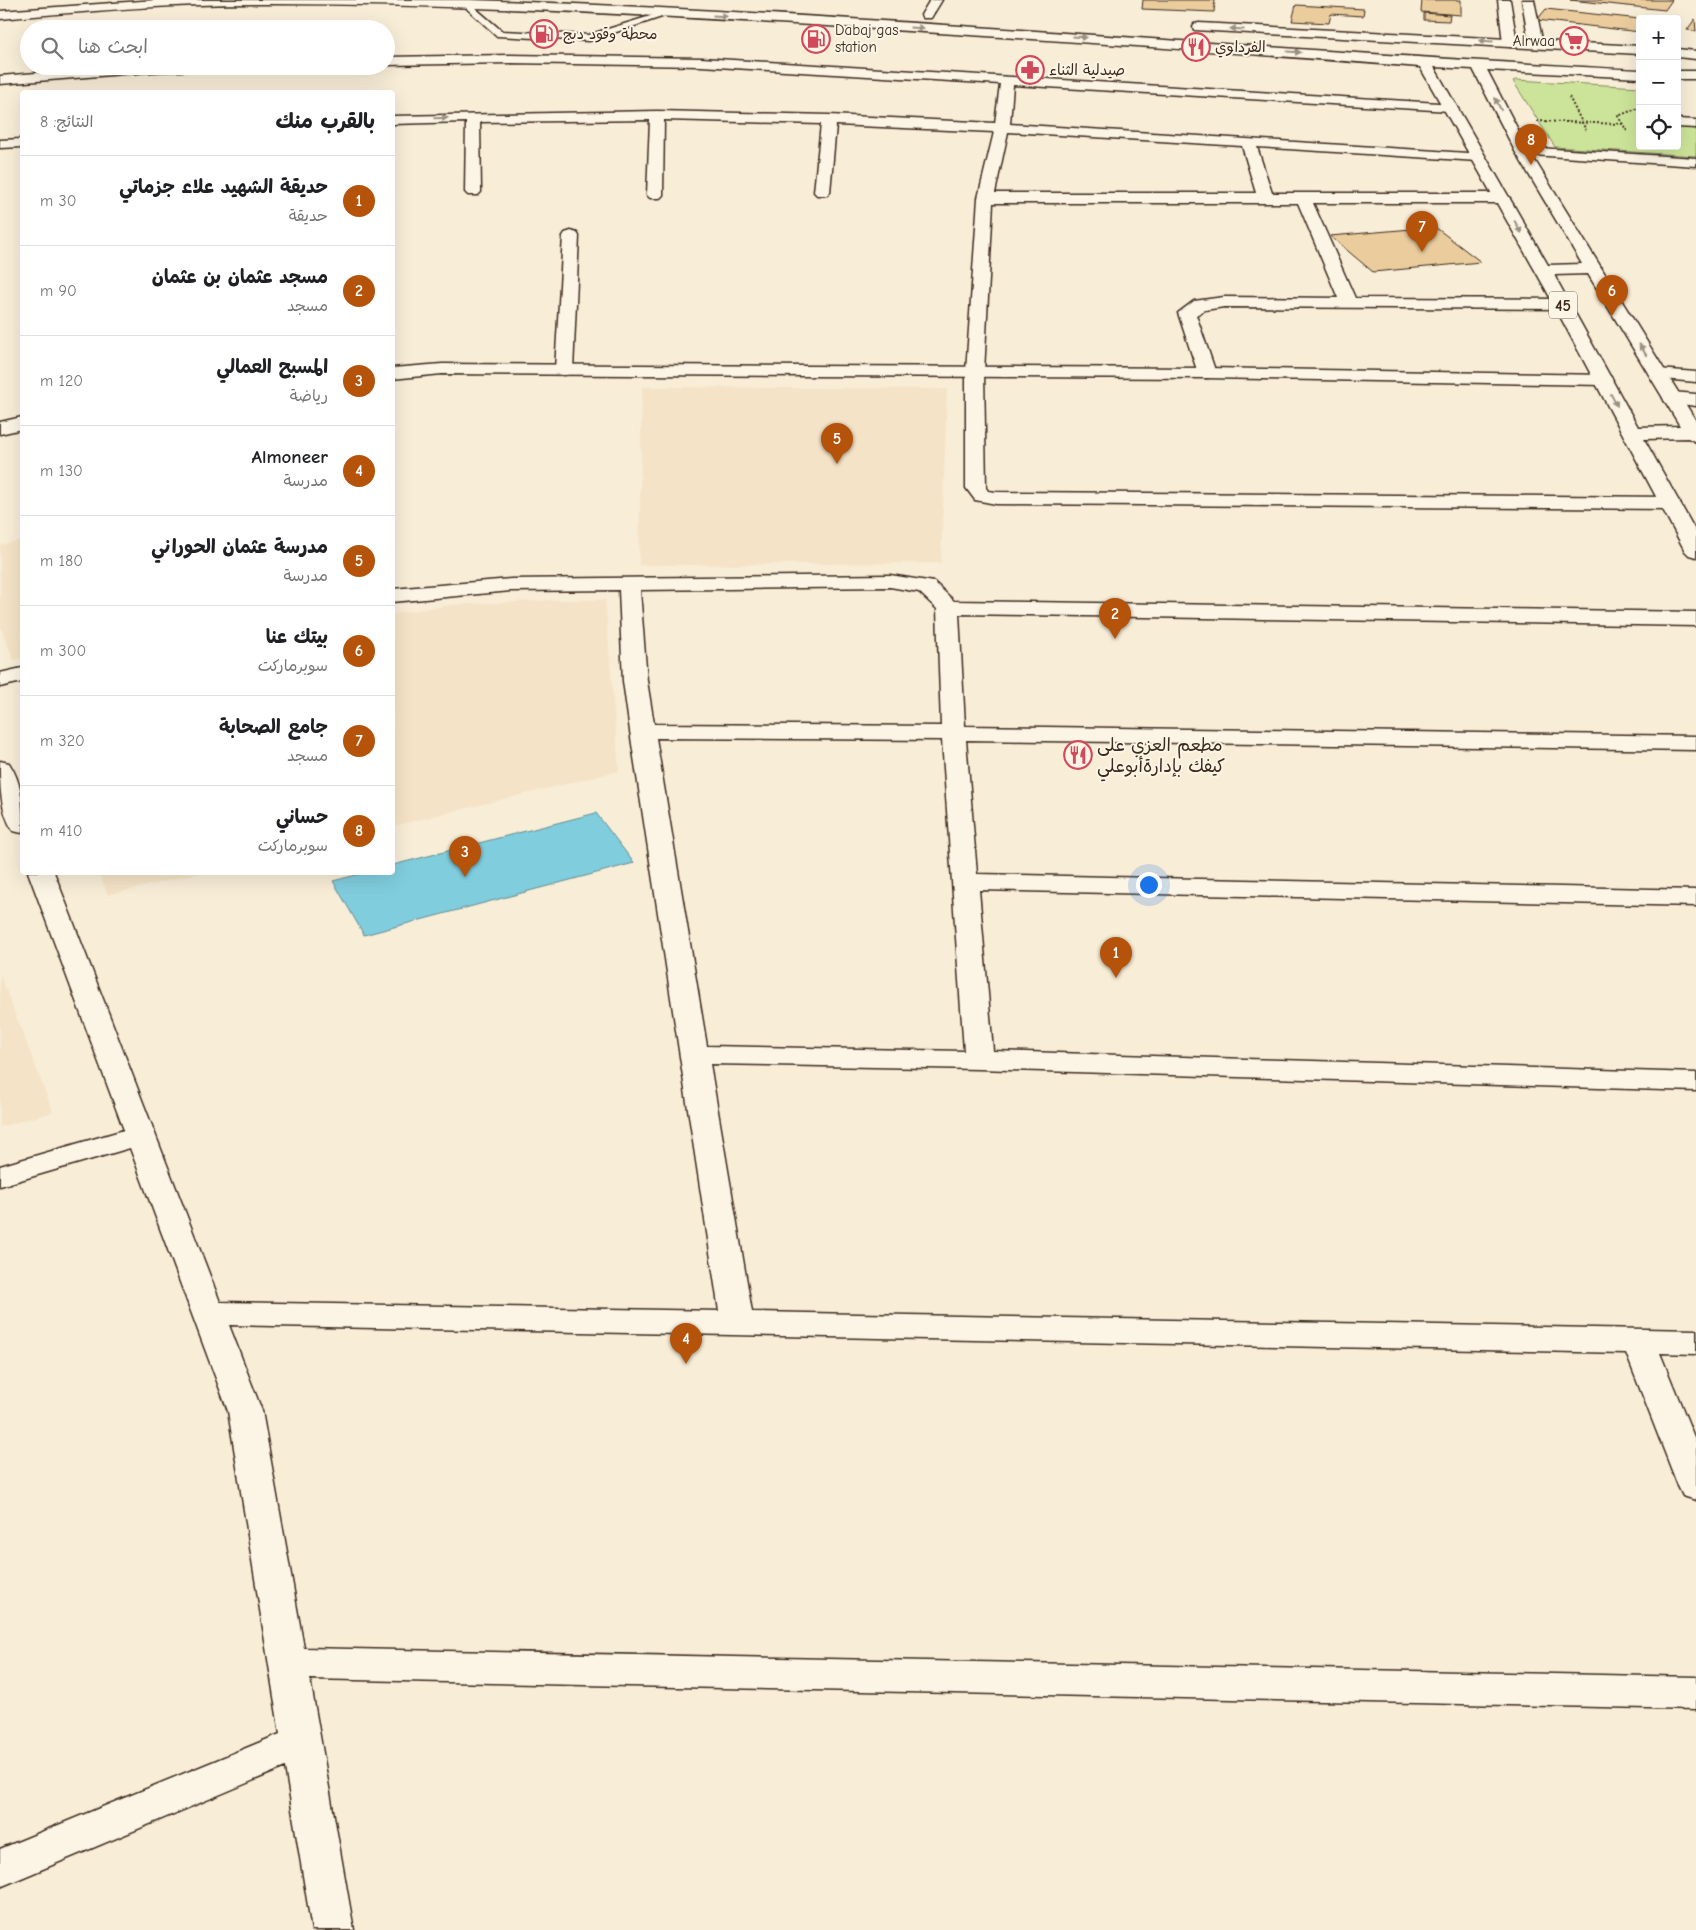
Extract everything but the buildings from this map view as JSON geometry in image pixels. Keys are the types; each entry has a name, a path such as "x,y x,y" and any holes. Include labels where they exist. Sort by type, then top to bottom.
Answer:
{"street":[{"path":"0,6 72,0"},
{"path":"0,15 118,6 269,0 466,4 670,13 1093,38 1425,63 1636,74"},
{"path":"936,0 922,15 946,16"},
{"path":"1504,0 1510,43"},
{"path":"1528,0 1536,44"},
{"path":"1190,26 1636,50"},
{"path":"1384,59 1361,52 1353,45 1362,39 1390,36"},
{"path":"1569,46 1587,52 1595,59 1588,66 1571,70"},
{"path":"1681,53 1696,54"},
{"path":"395,61 510,59 702,62 1450,108"},
{"name":"45","path":"1425,63 1562,304 1696,551"},
{"name":"45","path":"1478,66 1525,156 1695,434"},
{"path":"0,80 62,75"},
{"path":"1681,75 1696,76"},
{"path":"1007,81 1002,123 986,198 975,372 976,488 982,496 996,498 1670,503"},
{"path":"395,108 548,104 670,105 831,110 1248,143 1475,152"},
{"path":"395,120 473,116 657,115 1002,123 1475,152"},
{"path":"655,195 657,115"},
{"path":"473,116 473,192"},
{"path":"822,192 829,119"},
{"path":"1681,123 1696,124"},
{"path":"0,134 20,132"},
{"path":"0,144 20,143"},
{"path":"1248,143 1265,197"},
{"path":"1525,156 1599,156 1696,162"},
{"path":"1525,156 1696,172"},
{"path":"1303,197 1349,302"},
{"path":"986,198 1502,198"},
{"path":"564,370 571,236"},
{"path":"1543,270 1593,269"},
{"path":"1207,373 1187,313 1200,305 1224,302 1562,304"},
{"path":"395,374 442,370 1207,373 1604,380"},
{"path":"1658,374 1696,377"},
{"path":"1672,398 1696,400"},
{"path":"0,428 20,423"},
{"path":"1632,433 1695,434"},
{"path":"395,596 511,585 890,581 926,587 948,607 1696,619"},
{"path":"629,584 635,681 642,731 737,1323"},
{"path":"948,607 953,733 979,1060"},
{"path":"0,680 20,675"},
{"path":"642,731 953,733 1696,743"},
{"path":"0,768 20,821"},
{"path":"42,875 245,1411 333,1930"},
{"path":"965,882 1696,898"},
{"path":"694,1055 979,1060 1696,1082"},
{"path":"0,1176 141,1135"},
{"path":"208,1313 1696,1342"},
{"path":"1638,1340 1696,1486"},
{"path":"288,1663 1696,1693"},
{"path":"0,1868 301,1743"}],"lane":[{"path":"466,4 500,34 588,38 670,13"}],"path":[{"path":"1569,97 1599,156"},
{"path":"1628,132 1618,116 1636,109"},
{"path":"1506,120 1622,124"}],"shaded area":[{"path":"642,387 947,389 941,563 639,565"},
{"path":"20,540 20,658 14,660 0,626 0,545"},
{"path":"558,600 605,600 619,771 395,826 395,614 451,605"},
{"path":"100,875 191,875 108,895"},
{"path":"0,975 53,1112 0,1127"}],"green space":[{"path":"1513,81 1636,87 1636,150 1681,150 1681,127 1696,129 1696,156 1555,147"}],"water":[{"path":"596,813 634,863 364,935 333,881 356,875 395,875 395,864"}],"place":[{"name":"محطة وقود دبج","path":"544,34"},
{"name":"Dabaj gas station","path":"816,39"},
{"name":"Alrwaa","path":"1574,41"},
{"name":"الفرداوي","path":"1196,47"},
{"name":"صيدلية الثناء","path":"1030,70"},
{"name":"حساني","path":"1531,165"},
{"name":"جامع الصحابة","path":"1422,252"},
{"name":"بيتك عنا","path":"1612,316"},
{"name":"مدرسة عثمان الحوراني","path":"837,464"},
{"name":"مسجد عثمان بن عثمان","path":"1115,639"},
{"name":"مطعم العزي على كيفك بإدارةأبوعلي","path":"1078,755"},
{"name":"المسبح العمالي","path":"465,877"},
{"name":"حديقة الشهيد علاء جزماتي","path":"1116,978"},
{"name":"Almoneer","path":"686,1364"}]}
